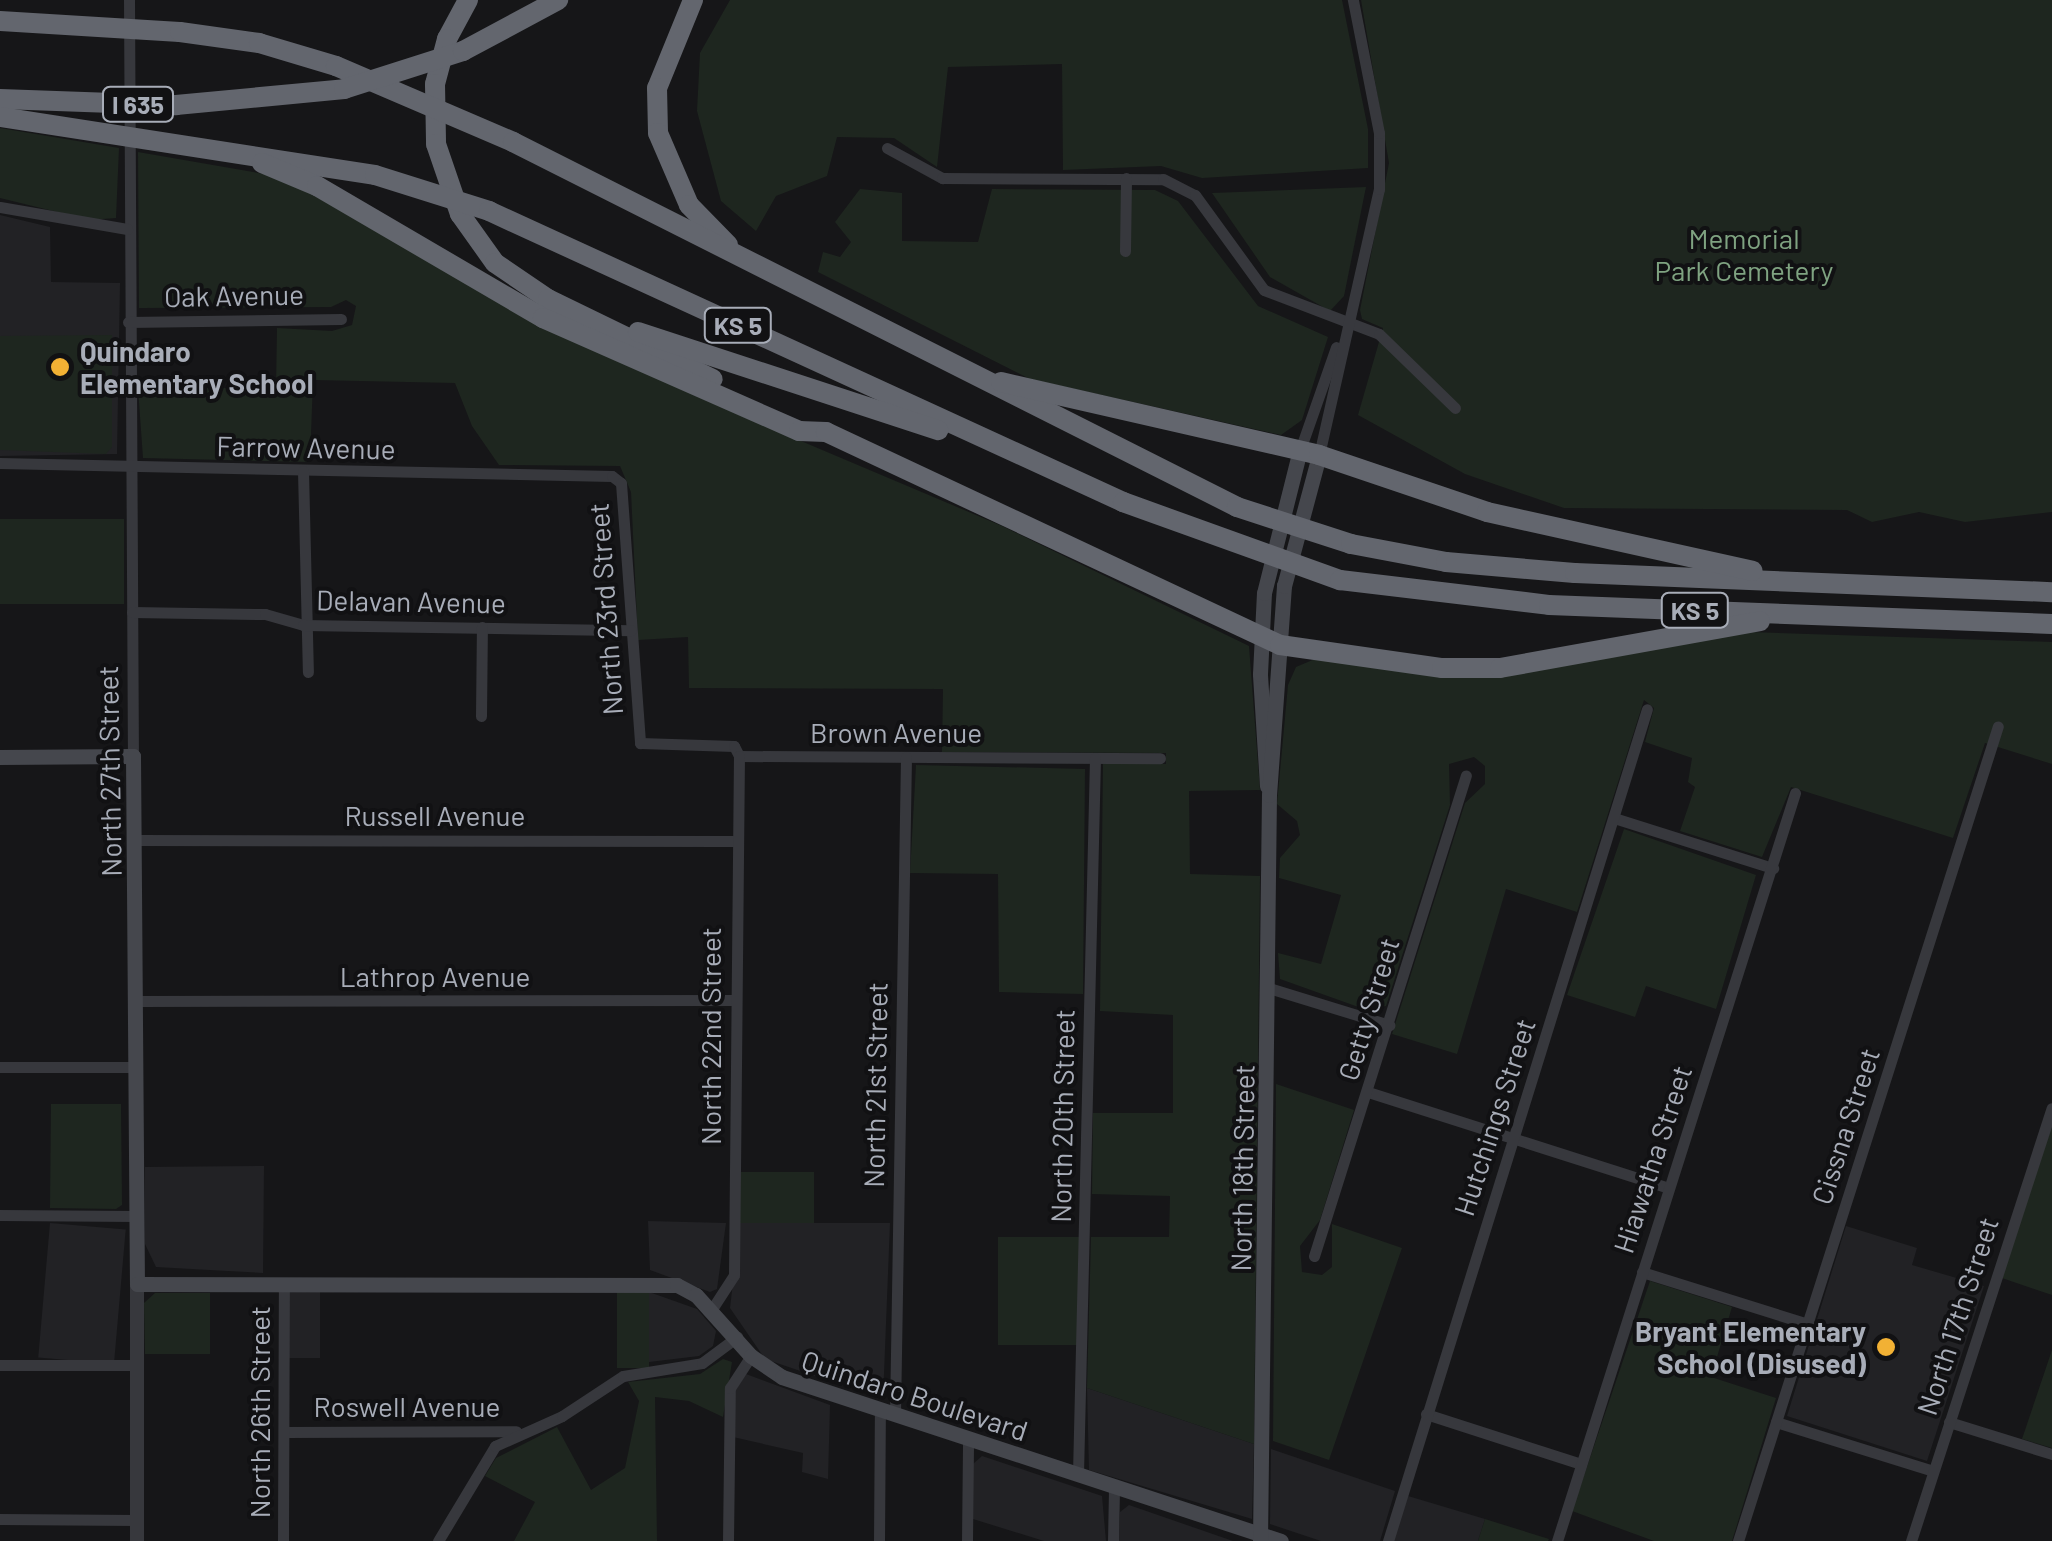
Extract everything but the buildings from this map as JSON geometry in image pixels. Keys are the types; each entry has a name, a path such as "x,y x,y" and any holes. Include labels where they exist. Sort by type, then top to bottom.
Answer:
{"highway":[{"path":"468,0 447,39 435,84 436,144 460,214 495,263 548,298 1271,641 1425,666 1500,668 1804,614"},
{"name":"I 635","path":"0,99 176,105 275,100 344,89 463,52 558,0"},
{"path":"693,0 657,88 658,134 689,205 740,257"},
{"name":"KS 5","path":"0,22 180,32 259,43 336,66 513,142 1237,507 1350,544 1446,562 1575,573 2052,592"},
{"name":"KS 5","path":"0,117 375,175 489,211 1043,465 1225,542 1340,580 1549,605 2052,624"},
{"path":"237,153 317,186 542,318 799,430 826,432"},
{"path":"602,322 1043,465"},
{"path":"973,376 1309,453 1488,512 1804,582"}],"main road":[{"name":"North 18th Street","path":"1260,1538 1269,988 1269,795 1261,758 1271,641 1264,593 1309,453"},
{"path":"0,757 133,756"},
{"name":"North 27th Street","path":"133,756 137,1284"},
{"name":"Quindaro Boulevard","path":"137,1284 659,1282 696,1294 751,1356 782,1378 1260,1538 1282,1541"}],"street":[{"name":"North 27th Street","path":"129,0 127,229 133,756"},
{"name":"North 18th Street","path":"1309,453 1376,205 1380,154 1353,0"},
{"path":"886,148 942,178 1163,179 1195,195 1264,290 1390,342 1455,408"},
{"path":"1124,252 1126,178"},
{"path":"0,208 127,229"},
{"name":"Oak Avenue","path":"128,322 341,319"},
{"name":"North 18th Street","path":"1309,453 1345,324"},
{"name":"Farrow Avenue","path":"0,463 129,465 145,471 612,476"},
{"path":"302,472 303,625 308,672"},
{"name":"North 23rd Street","path":"612,476 621,483 640,743"},
{"name":"Delavan Avenue","path":"132,612 265,614 303,625 631,630"},
{"path":"480,716 482,628"},
{"name":"Hutchings Street","path":"1388,1541 1647,709"},
{"name":"Cissna Street","path":"1738,1541 1998,726"},
{"name":"Brown Avenue","path":"640,743 734,746 738,756 1160,758"},
{"name":"North 22nd Street","path":"712,1310 734,1275 738,756"},
{"name":"North 21st Street","path":"879,1541 888,1411 906,758"},
{"name":"North 20th Street","path":"1078,1474 1095,758"},
{"name":"Getty Street","path":"1314,1256 1466,775"},
{"name":"Hiawatha Street","path":"1557,1541 1795,793"},
{"path":"1614,818 1773,868"},
{"name":"Russell Avenue","path":"135,840 736,841"},
{"path":"1269,988 1389,1026"},
{"name":"Lathrop Avenue","path":"136,1001 734,1000"},
{"path":"0,1066 136,1067"},
{"path":"1368,1092 1668,1188"},
{"name":"North 17th Street","path":"1911,1541 2052,1108"},
{"path":"0,1215 136,1216"},
{"path":"1642,1272 1808,1324"},
{"name":"North 27th Street","path":"136,1541 137,1284"},
{"name":"North 26th Street","path":"284,1284 284,1541"},
{"path":"438,1541 495,1446 531,1431 623,1376 702,1364 736,1337"},
{"path":"728,1541 730,1388 751,1356"},
{"path":"0,1365 137,1365"},
{"path":"1426,1414 1581,1464"},
{"path":"1776,1422 1933,1471"},
{"path":"1949,1422 2052,1454"},
{"name":"Roswell Avenue","path":"284,1432 531,1431"},
{"path":"967,1541 968,1438"},
{"path":"1113,1541 1114,1487"},
{"path":"0,1519 138,1520"}],"shaded area":[{"name":"Quindaro Elementary School","path":"0,215 50,227 51,282 120,283 117,454 0,456"},
{"path":"264,1166 263,1273 156,1267 145,1244 145,1167"},
{"path":"648,1221 726,1223 717,1289 710,1292 650,1270"},
{"path":"50,1223 126,1230 114,1364 38,1357"},
{"path":"740,1223 890,1223 883,1399 765,1359 730,1308"},
{"name":"Bryant Elementary School (Disused)","path":"1846,1226 1917,1248 1912,1265 1984,1286 1927,1461 1787,1416"},
{"path":"288,1292 320,1292 320,1358 288,1358"},
{"path":"649,1292 697,1309 716,1331 713,1346 699,1356 649,1362"},
{"path":"746,1374 830,1405 828,1479 802,1472 803,1453 733,1437 736,1384"},
{"path":"1087,1388 1254,1444 1252,1519 1089,1470"},
{"path":"1271,1449 1395,1491 1380,1541 1321,1541 1270,1524"},
{"path":"982,1456 1102,1496 1106,1541 1044,1541 973,1519 973,1464"},
{"path":"1408,1496 1485,1519 1478,1541 1393,1541"},
{"path":"1129,1505 1233,1541 1119,1541 1120,1512"}],"green space":[{"path":"730,0 1342,0 1368,129 1368,168 1202,178 1161,166 1063,170 1062,64 948,67 937,167 894,138 837,137 827,176 776,196 756,231 721,201 697,111 700,53"},
{"name":"Memorial Park Cemetery","path":"1361,0 2052,0 2052,512 1965,522 1919,512 1872,522 1847,510 1564,508 1465,474 1358,415 1383,328 1362,319 1360,310 1389,163"},
{"path":"0,128 119,148 116,218 90,220 0,198"},
{"path":"138,152 264,174 295,186 737,414 1002,526 1249,646 1260,790 1189,791 1190,874 1260,876 1254,1444 1087,1388 1091,1237 1169,1237 1170,1196 1092,1194 1093,1113 1173,1113 1173,1015 1100,1011 1103,763 1166,764 1166,753 942,752 943,689 689,688 688,637 638,640 631,492 620,466 499,465 472,426 455,383 313,380 310,462 143,458 138,388 276,388 277,328 332,331 352,325 356,306 346,300 331,307 139,308"},
{"path":"1366,187 1344,296 1330,311 1270,277 1212,193"},
{"path":"860,189 902,193 902,241 978,242 992,189 1155,190 1178,201 1258,306 1328,337 1302,420 1281,435 1030,379 818,272 823,252 840,257 851,242 835,222"},
{"path":"112,335 112,447 106,454 0,450 0,336"},
{"path":"0,519 124,519 124,604 0,604"},
{"path":"1750,632 2052,642 2052,764 1985,743 1953,838 1791,787 1762,857 1680,831 1695,787 1688,782 1692,758 1645,742 1654,708 1644,700 1577,912 1506,889 1457,1054 1392,1034 1465,803 1485,784 1485,766 1474,757 1449,764 1450,805 1386,1006 1364,1009 1280,979 1278,953 1321,964 1341,895 1279,878 1280,858 1300,835 1297,821 1277,804 1288,685 1296,667 1315,659 1411,673"},
{"path":"916,765 1085,769 1083,994 999,992 998,874 910,873"},
{"path":"1624,829 1756,875 1716,1009 1646,986 1635,1017 1567,995"},
{"path":"1276,1084 1354,1110 1320,1220 1300,1246 1302,1272 1322,1275 1332,1267 1332,1224 1402,1248 1329,1460 1273,1441"},
{"path":"51,1104 121,1104 122,1205 116,1209 50,1208"},
{"path":"2052,1124 2052,1295 2002,1278"},
{"path":"739,1172 814,1172 814,1223 739,1223"},
{"path":"998,1237 1079,1237 1079,1345 998,1345"},
{"path":"1650,1281 1732,1307 1711,1377 1776,1398 1732,1541 1654,1541 1572,1511"},
{"path":"617,1292 649,1292 649,1368 617,1368"},
{"path":"155,1293 210,1293 210,1354 145,1354 144,1303"},
{"path":"2052,1350 2052,1448 2022,1439"},
{"path":"723,1359 732,1362 723,1417 689,1401 655,1397 657,1541 514,1541 535,1502 485,1476 496,1458 557,1427 591,1490 625,1468 639,1401 628,1382 700,1374"},
{"path":"1485,1519 1549,1539 1478,1541"}],"place":[{"name":"Quindaro Elementary School","path":"60,367"},
{"name":"Bryant Elementary School (Disused)","path":"1886,1347"}]}
